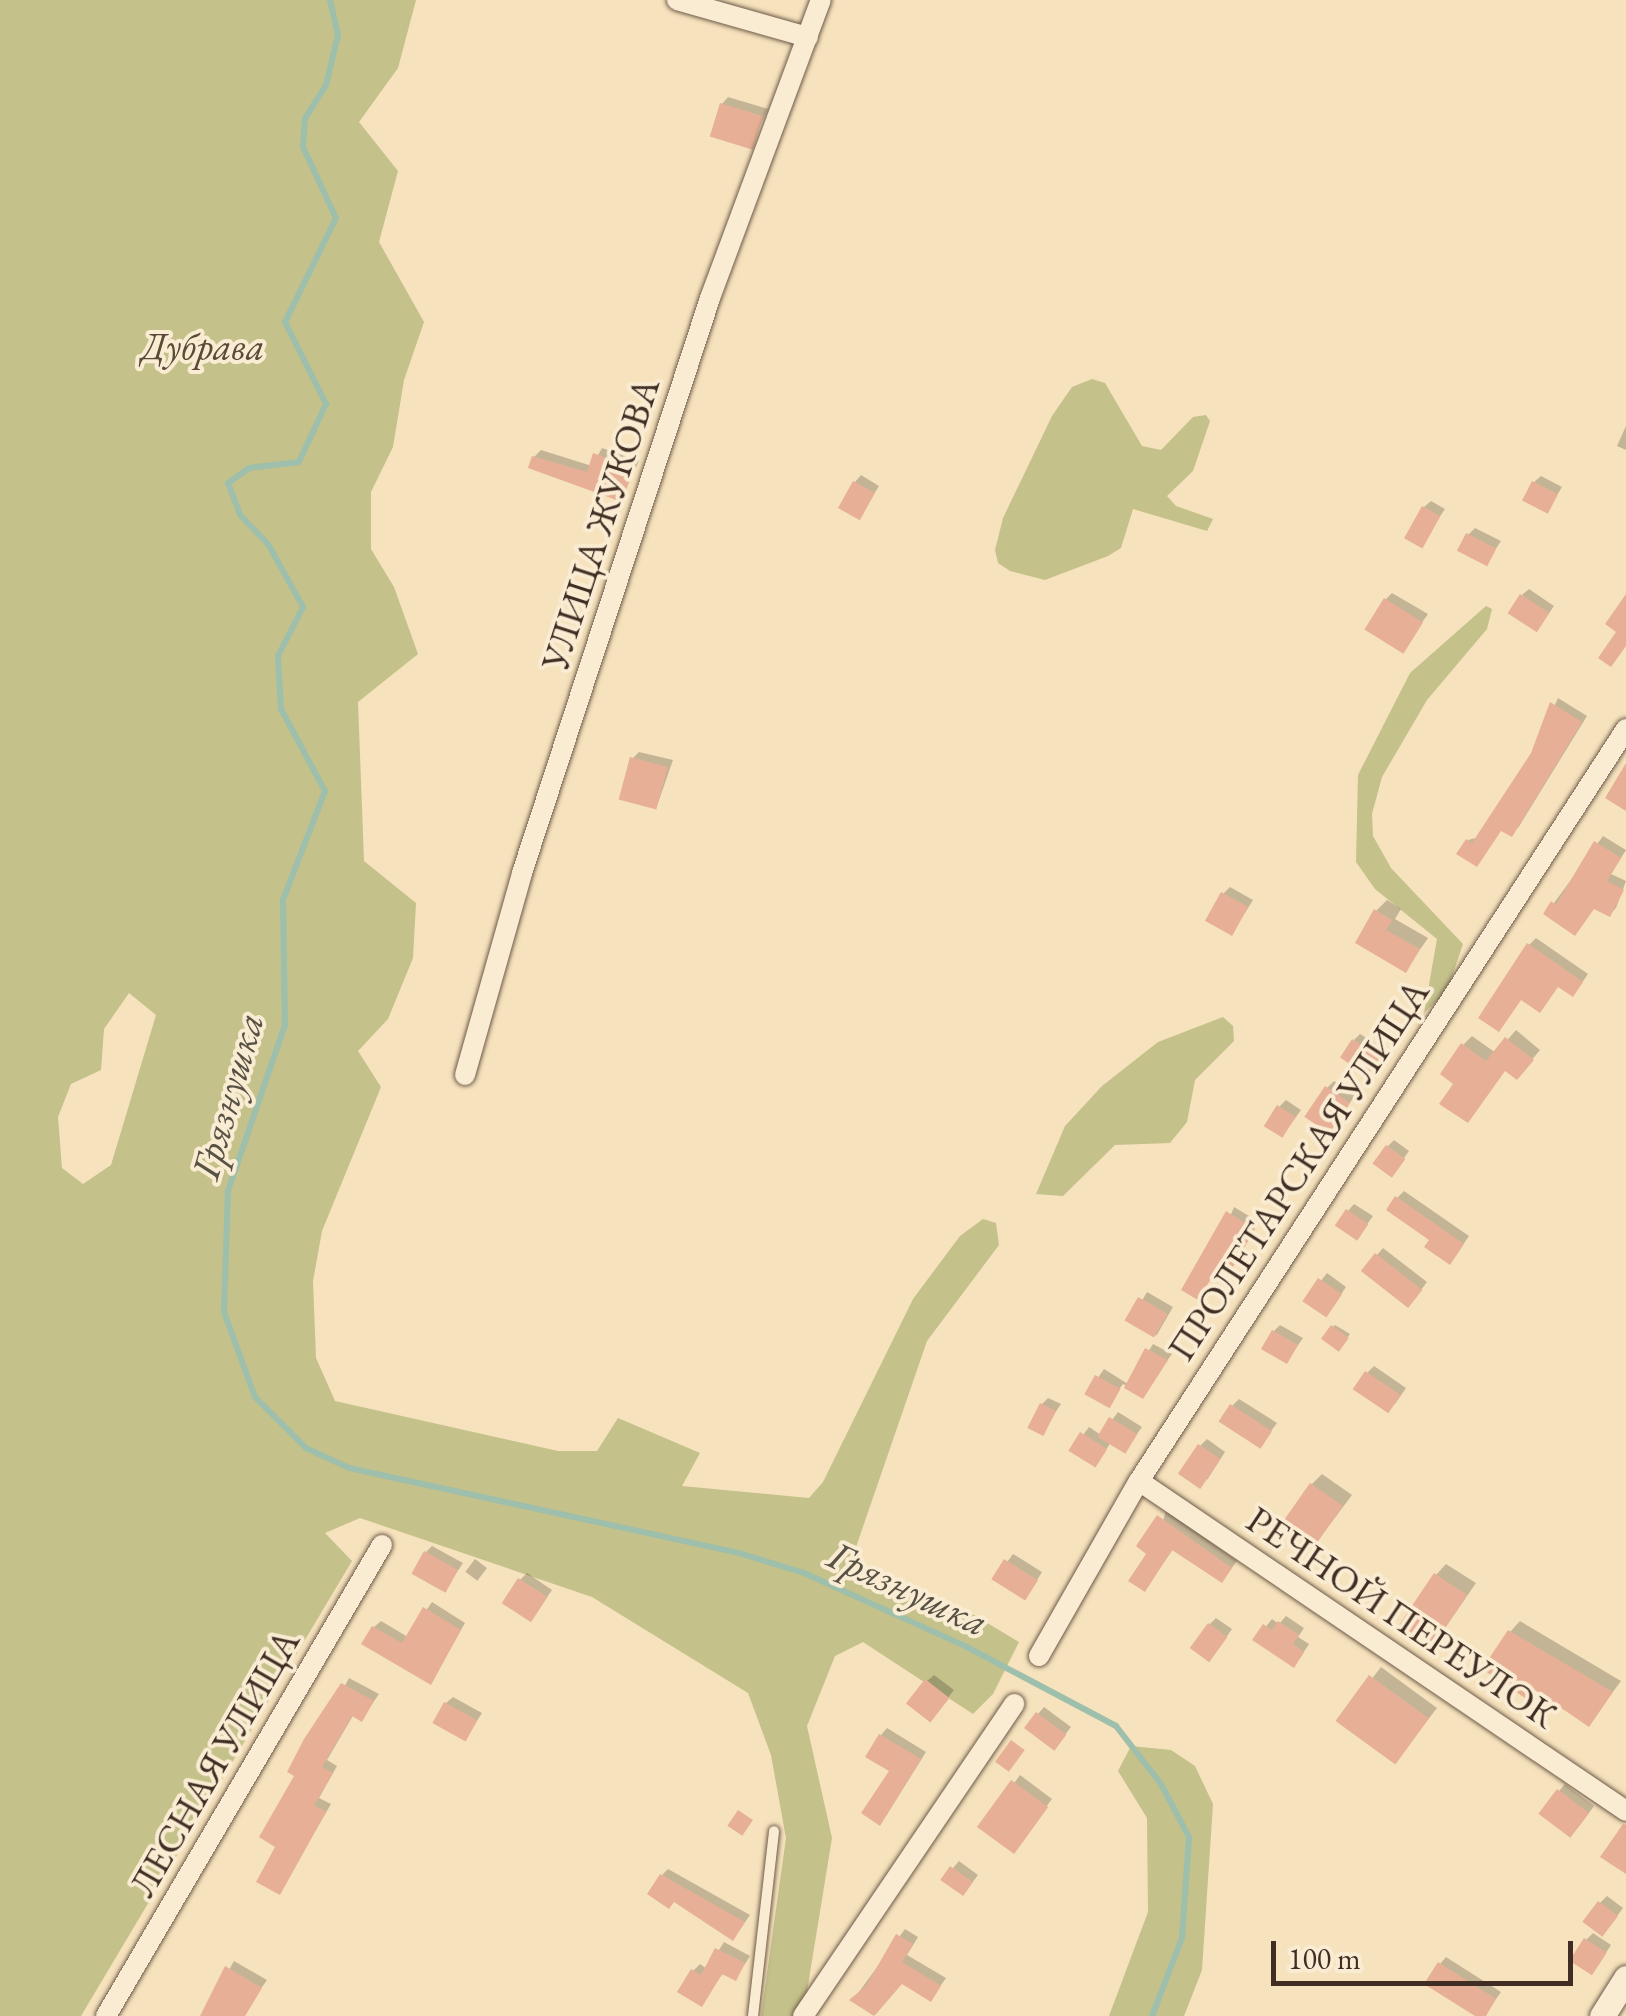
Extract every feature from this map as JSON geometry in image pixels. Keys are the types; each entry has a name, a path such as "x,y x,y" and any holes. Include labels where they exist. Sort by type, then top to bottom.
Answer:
{"street":[{"path":"677,0 808,37"},
{"name":"УЛИЦА ЖУКОВА","path":"465,1076 522,874 704,316 821,0"},
{"name":"ПРОЛЕТАРСКАЯ УЛИЦА","path":"1039,1656 1139,1481 1626,728"},
{"name":"РЕЧНОЙ ПЕРЕУЛОК","path":"1139,1481 1626,1810"},
{"name":"ЛЕСНАЯ УЛИЦА","path":"106,2016 382,1545"},
{"path":"808,2014 1014,1704"},
{"path":"1602,2016 1626,1978"}],"lane":[{"path":"753,2016 774,1831"}],"green space":[{"name":"Дубрава","path":"0,0 416,0 398,68 359,122 398,171 379,242 424,322 404,380 393,447 371,492 371,549 394,587 418,654 358,702 364,861 416,903 413,958 388,1019 358,1051 381,1087 322,1231 313,1281 316,1358 335,1401 558,1451 597,1451 618,1418 700,1453 682,1486 809,1498 823,1482 913,1299 960,1236 983,1219 996,1223 999,1245 927,1341 856,1547 863,1572 914,1585 934,1608 974,1615 1019,1642 993,1694 973,1714 863,1642 835,1656 807,1726 832,1838 803,2016 761,2016 786,1838 771,1755 748,1693 592,1597 360,1518 325,1533 352,1561 81,2016 0,2016","holes":["129,993 156,1015 111,1165 83,1184 62,1168 58,1117 71,1084 101,1070 104,1029"]},
{"path":"1092,379 1105,383 1142,446 1161,450 1193,417 1206,415 1210,421 1193,471 1167,496 1176,506 1213,519 1207,531 1133,509 1121,548 1108,556 1045,580 1010,571 998,563 995,550 1003,518 1052,416 1072,387"},
{"path":"1486,606 1492,609 1487,629 1427,700 1382,777 1372,814 1373,836 1391,868 1463,944 1447,991 1424,1013 1437,939 1375,889 1356,862 1358,775 1410,673"},
{"path":"1223,1017 1233,1026 1234,1041 1195,1080 1187,1122 1170,1143 1115,1145 1063,1196 1036,1194 1065,1126 1102,1086 1158,1042"},
{"path":"1131,1746 1171,1750 1195,1766 1213,1804 1202,1970 1184,2016 1109,2016 1148,1912 1147,1818 1118,1771"}],"building":[{"path":"720,103 763,116 753,150 710,136"},
{"path":"593,453 634,468 622,502 528,468 532,456 587,472"},
{"path":"853,481 875,493 860,520 838,508"},
{"path":"1532,481 1558,494 1548,514 1522,501"},
{"path":"1422,506 1440,516 1422,549 1404,538"},
{"path":"1466,533 1496,548 1487,566 1457,551"},
{"path":"1520,594 1549,613 1537,632 1507,613"},
{"path":"1626,594 1626,646 1611,667 1598,658 1616,632 1605,624"},
{"path":"1384,598 1423,622 1403,654 1364,629"},
{"path":"1550,702 1582,722 1512,837 1501,831 1477,867 1456,854 1466,839 1472,843 1531,753"},
{"path":"630,757 668,767 656,810 619,800"},
{"path":"1626,763 1626,811 1605,798"},
{"path":"1594,841 1621,858 1607,881 1624,890 1610,917 1594,909 1575,936 1543,914 1551,901 1556,905"},
{"path":"1221,892 1248,907 1232,936 1205,921"},
{"path":"1374,909 1392,920 1386,930 1420,949 1406,973 1355,943"},
{"path":"1527,943 1583,982 1573,997 1558,987 1540,1013 1521,1000 1499,1032 1478,1018"},
{"path":"1505,1037 1534,1060 1517,1080 1505,1071 1468,1123 1439,1104 1453,1084 1440,1074 1461,1043 1486,1061"},
{"path":"1352,1039 1380,1057 1368,1075 1340,1057"},
{"path":"1325,1086 1350,1103 1329,1133 1304,1117"},
{"path":"1277,1105 1296,1117 1282,1138 1264,1126"},
{"path":"1386,1145 1405,1159 1392,1178 1372,1164"},
{"path":"1395,1196 1464,1244 1450,1265 1424,1247 1429,1240 1386,1210"},
{"path":"1346,1209 1368,1224 1357,1241 1335,1226"},
{"path":"1226,1211 1255,1229 1223,1284 1212,1277 1198,1300 1181,1290"},
{"path":"1375,1253 1422,1290 1408,1308 1361,1271"},
{"path":"1318,1278 1342,1294 1326,1317 1302,1301"},
{"path":"1138,1297 1167,1314 1154,1337 1124,1320"},
{"path":"1331,1325 1349,1338 1339,1352 1321,1339"},
{"path":"1272,1330 1298,1345 1287,1364 1261,1349"},
{"path":"1145,1348 1168,1360 1143,1399 1124,1388"},
{"path":"1365,1371 1401,1395 1388,1413 1353,1389"},
{"path":"1095,1375 1120,1389 1110,1408 1084,1394"},
{"path":"1040,1403 1056,1411 1043,1436 1027,1428"},
{"path":"1230,1404 1272,1431 1260,1449 1219,1422"},
{"path":"1109,1417 1137,1434 1125,1454 1097,1437"},
{"path":"1080,1432 1107,1449 1095,1468 1068,1451"},
{"path":"1198,1444 1220,1459 1200,1489 1178,1474"},
{"path":"1310,1483 1343,1506 1314,1547 1281,1524"},
{"path":"1157,1515 1232,1568 1222,1583 1172,1550 1145,1592 1128,1581 1146,1554 1136,1546"},
{"path":"424,1551 458,1570 446,1593 411,1574"},
{"path":"1004,1559 1038,1580 1025,1601 991,1579"},
{"path":"1434,1573 1467,1595 1432,1647 1399,1624"},
{"path":"518,1578 547,1597 531,1622 502,1603"},
{"path":"423,1607 461,1630 431,1685 361,1644 372,1626 402,1643"},
{"path":"1278,1621 1299,1635 1293,1644 1304,1652 1294,1668 1252,1640 1263,1624 1272,1630"},
{"path":"1208,1623 1227,1637 1209,1662 1190,1648"},
{"path":"1508,1630 1613,1692 1589,1727 1532,1688 1525,1698 1482,1669"},
{"path":"1369,1675 1429,1718 1395,1765 1335,1721"},
{"path":"925,1679 949,1698 930,1723 906,1703"},
{"path":"341,1683 374,1701 362,1722 352,1716 322,1767 333,1773 314,1805 326,1812 280,1895 256,1882 275,1847 259,1837 294,1776 287,1772 304,1739"},
{"path":"444,1702 477,1720 466,1741 432,1723"},
{"path":"1036,1712 1066,1735 1054,1751 1024,1728"},
{"path":"879,1734 921,1759 880,1826 861,1813 889,1771 865,1757"},
{"path":"1011,1740 1025,1750 1009,1772 995,1762"},
{"path":"1011,1780 1048,1807 1014,1854 977,1827"},
{"path":"1557,1789 1589,1813 1570,1838 1538,1814"},
{"path":"738,1810 753,1820 742,1836 727,1826"},
{"path":"1626,1825 1626,1874 1600,1857"},
{"path":"950,1866 973,1882 963,1896 940,1880"},
{"path":"660,1874 745,1922 733,1941 674,1902 669,1909 647,1894"},
{"path":"1598,1901 1618,1916 1602,1937 1582,1922"},
{"path":"896,1934 913,1944 902,1962 941,1986 931,2002 902,1984 874,2016 849,2000 866,1986"},
{"path":"1584,1938 1607,1953 1592,1975 1569,1961"},
{"path":"715,1948 745,1963 736,1981 722,1974 702,2007 677,1992 691,1969 701,1975"},
{"path":"1438,1962 1496,1999 1486,2016 1475,2016 1424,1984"},
{"path":"225,1966 262,1988 245,2016 200,2016"}],"waterway":[{"name":"Грязнушка","path":"330,0 338,35 326,85 305,118 303,147 336,218 285,322 326,404 299,462 249,468 228,483 240,515 268,544 303,607 278,656 281,709 325,791 283,900 285,1025 228,1191 224,1312 255,1397 306,1448 349,1468 742,1554 804,1573 965,1646 1116,1726 1161,1784 1189,1837 1182,1938 1152,2016"}]}
